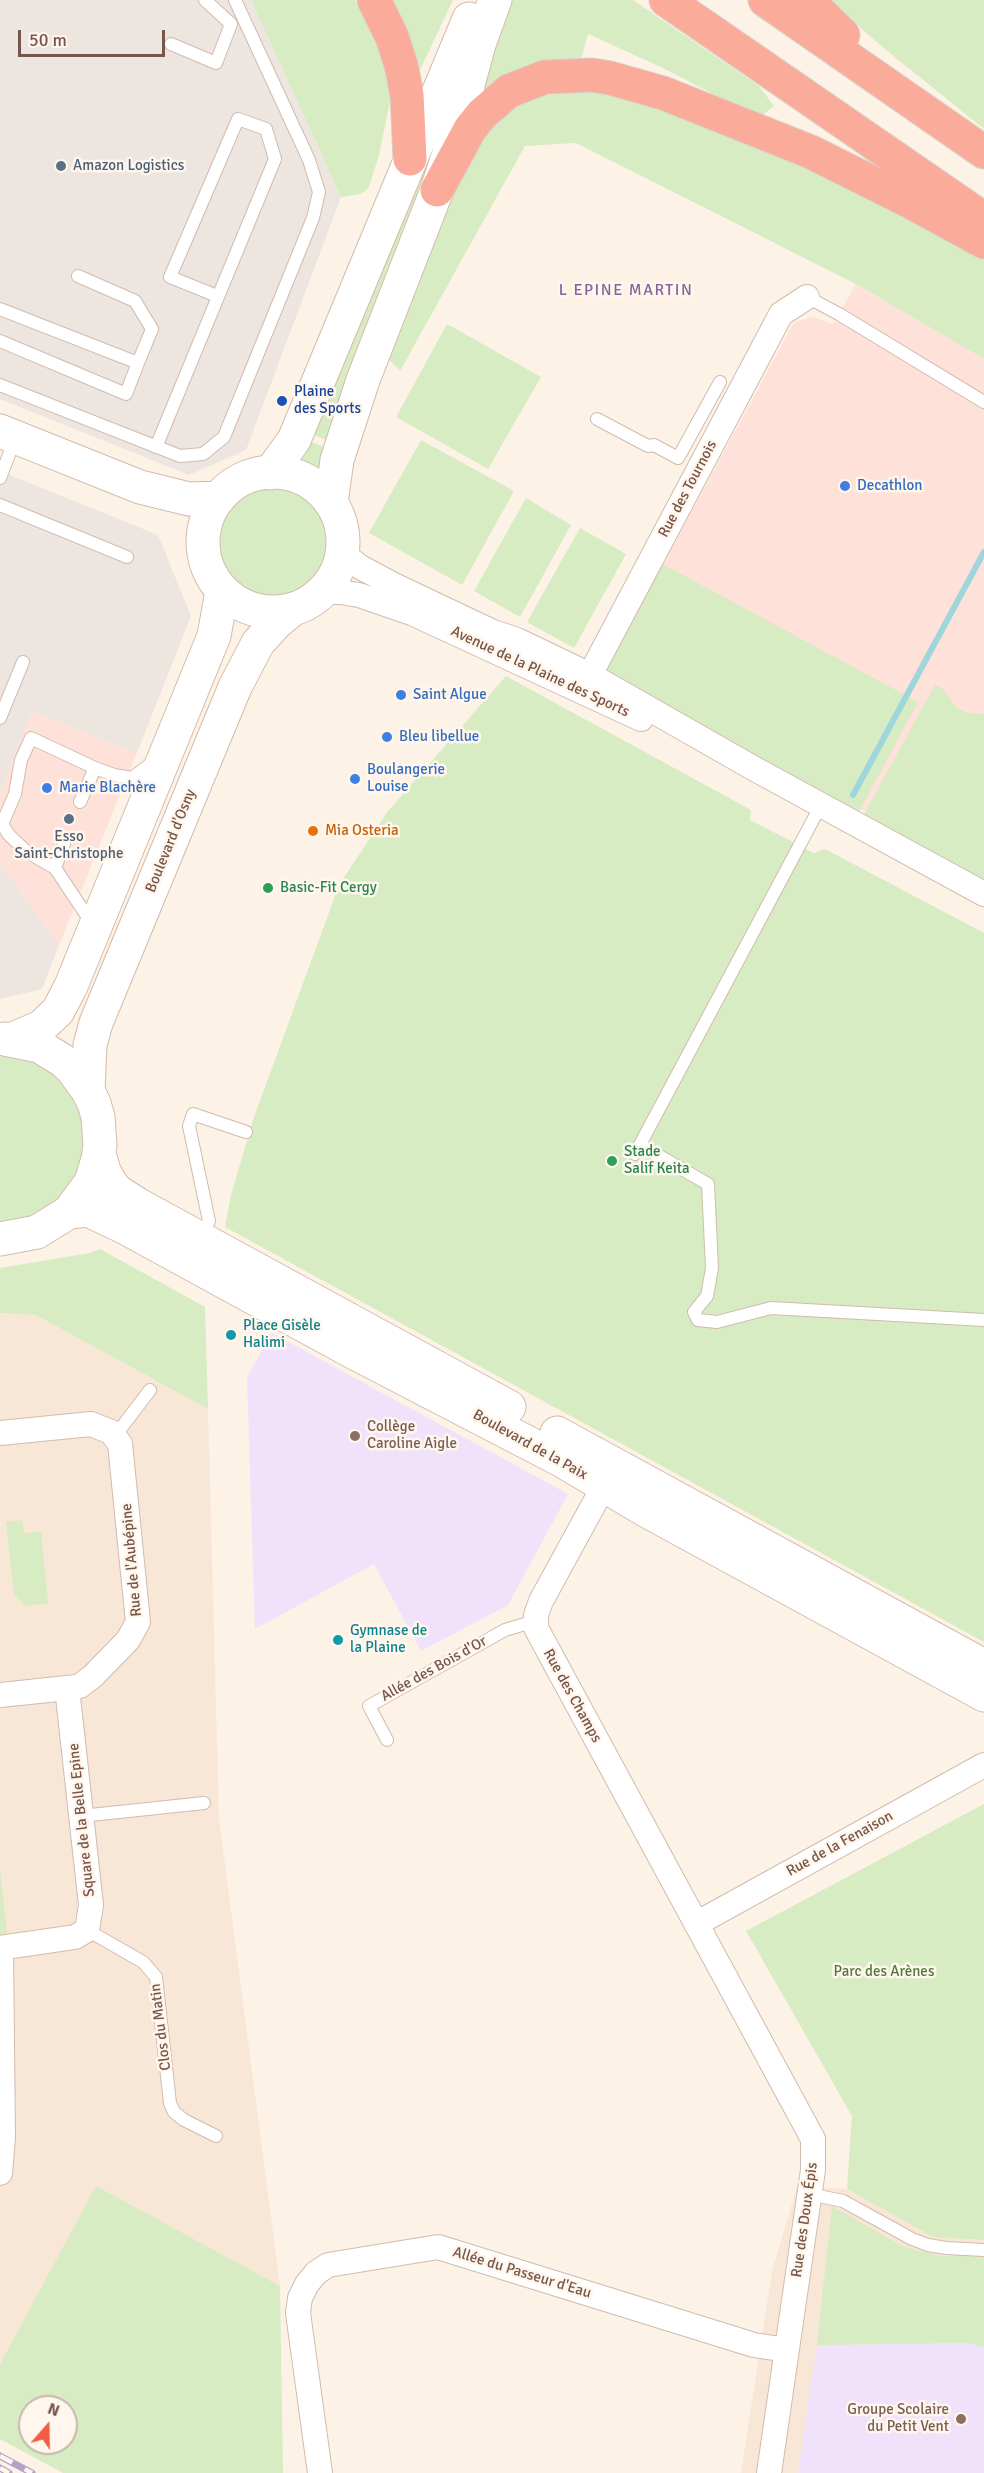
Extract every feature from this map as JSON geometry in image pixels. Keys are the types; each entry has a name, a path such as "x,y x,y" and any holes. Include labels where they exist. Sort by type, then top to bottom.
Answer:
{"highway":[{"path":"375,0 392,37 401,65 407,95 410,159"},
{"path":"666,0 984,219"},
{"path":"706,0 984,192"},
{"path":"765,0 984,152"},
{"path":"807,0 856,47 950,128"},
{"path":"437,190 470,129 482,114 509,91 545,77 592,75 663,93 790,144 855,173 984,242"}],"main road":[{"path":"270,473 294,440 456,46 478,0"},
{"path":"331,503 337,460 363,380 437,190 458,125 479,44 495,0"},
{"path":"8,435 123,481 191,517 204,534"},
{"path":"270,473 290,475 308,482 331,503 341,526 342,553 335,574 314,600 293,609 272,612 240,604 222,591 207,566 203,546 207,517 219,498 241,480 270,473"},
{"path":"123,481 189,499 219,498"},
{"path":"6,1039 41,1028 58,1011 71,986 214,636 222,591"},
{"name":"Boulevard d'Osny","path":"88,1091 90,1045 96,1023 235,687 258,644 276,623 293,609"},
{"path":"0,1239 37,1232 69,1212 90,1182 99,1154 98,1117 81,1079 62,1060 39,1046 6,1039"},
{"name":"Boulevard de la Paix","path":"99,1154 106,1178 117,1191 984,1695"},
{"name":"Boulevard de la Paix","path":"69,1212 88,1210 124,1227 351,1351 561,1460 609,1476 984,1666"}],"street":[{"name":"Rue des Tournois","path":"586,683 706,432 781,314 807,297"},
{"name":"Avenue de la Plaine des Sports","path":"342,553 360,567 396,586 493,633 517,640 586,683 753,768 984,894"},
{"name":"Avenue de la Plaine des Sports","path":"322,592 353,593 381,601 461,635 586,683"},
{"path":"0,1433 91,1424 106,1429 115,1436"},
{"name":"Rue de l'Aubépine","path":"67,1689 80,1686 93,1676 128,1640 138,1622 120,1444 115,1436"},
{"path":"535,1621 541,1601 609,1476"},
{"name":"Rue des Champs","path":"535,1621 542,1642 696,1924"},
{"path":"0,1695 67,1689"},
{"name":"Square de la Belle Epine","path":"67,1689 91,1905 87,1930"},
{"name":"Rue de la Fenaison","path":"696,1924 984,1765"},
{"name":"Rue des Doux Épis","path":"696,1924 810,2132 814,2160 769,2473"},
{"path":"0,2173 3,2138 1,1948 75,1937 87,1930"},
{"name":"Allée du Passeur d'Eau","path":"320,2473 298,2313 300,2298 307,2284 316,2272 328,2265 438,2247 754,2345 787,2350"}],"lane":[{"path":"171,44 216,63 231,24 205,0"},
{"path":"0,385 180,456 203,454 224,437 313,218 319,192 309,160 235,0"},
{"path":"156,447 275,159 266,129 238,119 170,277 217,296"},
{"path":"0,341 126,394 152,329 135,301 78,276"},
{"path":"807,297 984,402"},
{"path":"0,309 138,363"},
{"path":"597,419 648,446 654,445 678,458 706,432 720,382"},
{"path":"0,478 8,435"},
{"path":"0,505 127,557"},
{"path":"0,718 23,662"},
{"path":"95,923 87,916 55,868 27,852 9,835 2,824 15,794 21,760 31,738 96,768 114,775 132,778 166,752"},
{"path":"80,802 96,768"},
{"path":"820,805 638,1150 708,1184 712,1268 707,1296 694,1312 698,1320 717,1322 771,1308 984,1320"},
{"path":"55,868 64,844"},
{"path":"201,1238 209,1221 189,1126 193,1114 246,1132"},
{"path":"115,1436 150,1390"},
{"name":"Allée des Bois d'Or","path":"387,1740 369,1706 505,1630 535,1621"},
{"path":"81,1816 204,1803"},
{"name":"Clos du Matin","path":"87,1930 143,1962 156,1977 170,2103 174,2112 184,2120 216,2136"},
{"path":"809,2194 843,2201 912,2239 928,2245 984,2250"}],"shaded area":[{"path":"0,0 251,0 341,197 246,450 189,475 0,399"},
{"path":"856,284 984,359 984,877 617,675 612,659 792,326 797,321 813,317 833,324"},
{"path":"0,471 158,535 191,616 137,753 32,711 0,793"},
{"path":"32,711 137,753 59,945 0,864 0,793"},
{"path":"0,864 59,945 42,989 0,999"},
{"path":"0,1313 36,1315 208,1409 219,1819 280,2286 96,2187 0,2364"},
{"name":"Collège Caroline Aigle","path":"272,1333 568,1494 508,1605 421,1651 374,1564 255,1629 247,1377"},
{"path":"797,2186 847,2189 933,2237 984,2240 984,2473 741,2473 772,2272"},
{"path":"967,2343 984,2347 984,2473 798,2473 817,2345"}],"green space":[{"path":"251,0 355,0 367,20 385,55 392,91 379,155 369,187 361,194 341,197"},
{"path":"388,0 453,0 421,68 415,73"},
{"path":"504,0 633,0 759,86 774,106 759,118 663,68 588,34 579,67 488,90 481,88"},
{"path":"829,0 984,0 984,129 880,45"},
{"path":"472,44 332,442 306,432"},
{"path":"533,90 619,92 822,173 947,237 984,260 984,359 856,284 576,143 525,146 400,371 389,359 391,336 467,149"},
{"path":"447,324 541,377 488,469 396,417"},
{"path":"303,439 330,449 322,476 314,469 294,460"},
{"path":"421,440 514,491 462,585 369,533"},
{"path":"273,486 294,490 312,502 324,520 328,541 324,562 312,580 294,592 273,596 252,592 234,580 222,562 218,541 222,520 234,502 252,490"},
{"path":"526,498 571,525 520,617 474,591"},
{"path":"580,528 626,554 574,648 527,622"},
{"path":"661,563 918,702 858,814 608,675 607,668"},
{"name":"Stade Salif Keita","path":"506,676 751,810 750,820 814,853 825,849 984,933 984,1642 225,1227 231,1195 253,1120 339,885 388,811"},
{"path":"935,685 943,689 957,708 968,713 984,714 984,881 863,816"},
{"path":"0,1052 35,1059 63,1079 81,1108 87,1141 80,1175 60,1203 31,1221 0,1226"},
{"path":"100,1249 205,1307 208,1409 36,1315 0,1313 0,1268 90,1253"},
{"path":"22,1520 24,1533 41,1532 48,1603 26,1606 14,1594 6,1522"},
{"name":"Parc des Arènes","path":"984,1804 984,2240 933,2237 847,2189 852,2116 746,1931"},
{"path":"0,1868 7,1934 0,1935"},
{"path":"96,2186 280,2286 283,2473 63,2473 30,2455 78,2455 78,2395 18,2395 18,2449 0,2439 0,2364"},
{"path":"832,2206 904,2247 940,2256 984,2256 984,2347 967,2343 817,2345"}],"waterway":[{"path":"853,795 984,552"}],"railway":[{"path":"0,2456 32,2473"},
{"path":"0,2468 9,2473"}],"place":[{"name":"Amazon Logistics","path":"61,166"},
{"name":"Plaine des Sports","path":"282,401"},
{"name":"Decathlon","path":"845,486"},
{"name":"Saint Algue","path":"401,695"},
{"name":"Bleu libellue","path":"387,737"},
{"name":"Boulangerie Louise","path":"355,779"},
{"name":"Marie Blachère","path":"47,788"},
{"name":"Esso Saint-Christophe","path":"69,819"},
{"name":"Mia Osteria","path":"313,831"},
{"name":"Basic-Fit Cergy","path":"268,888"},
{"name":"Stade Salif Keita","path":"612,1161"},
{"name":"Place Gisèle Halimi","path":"231,1335"},
{"name":"Collège Caroline Aigle","path":"355,1436"},
{"name":"Gymnase de la Plaine","path":"338,1640"},
{"name":"Groupe Scolaire du Petit Vent","path":"961,2419"}],"district":[{"name":"L EPINE MARTIN","path":"626,291"}]}
